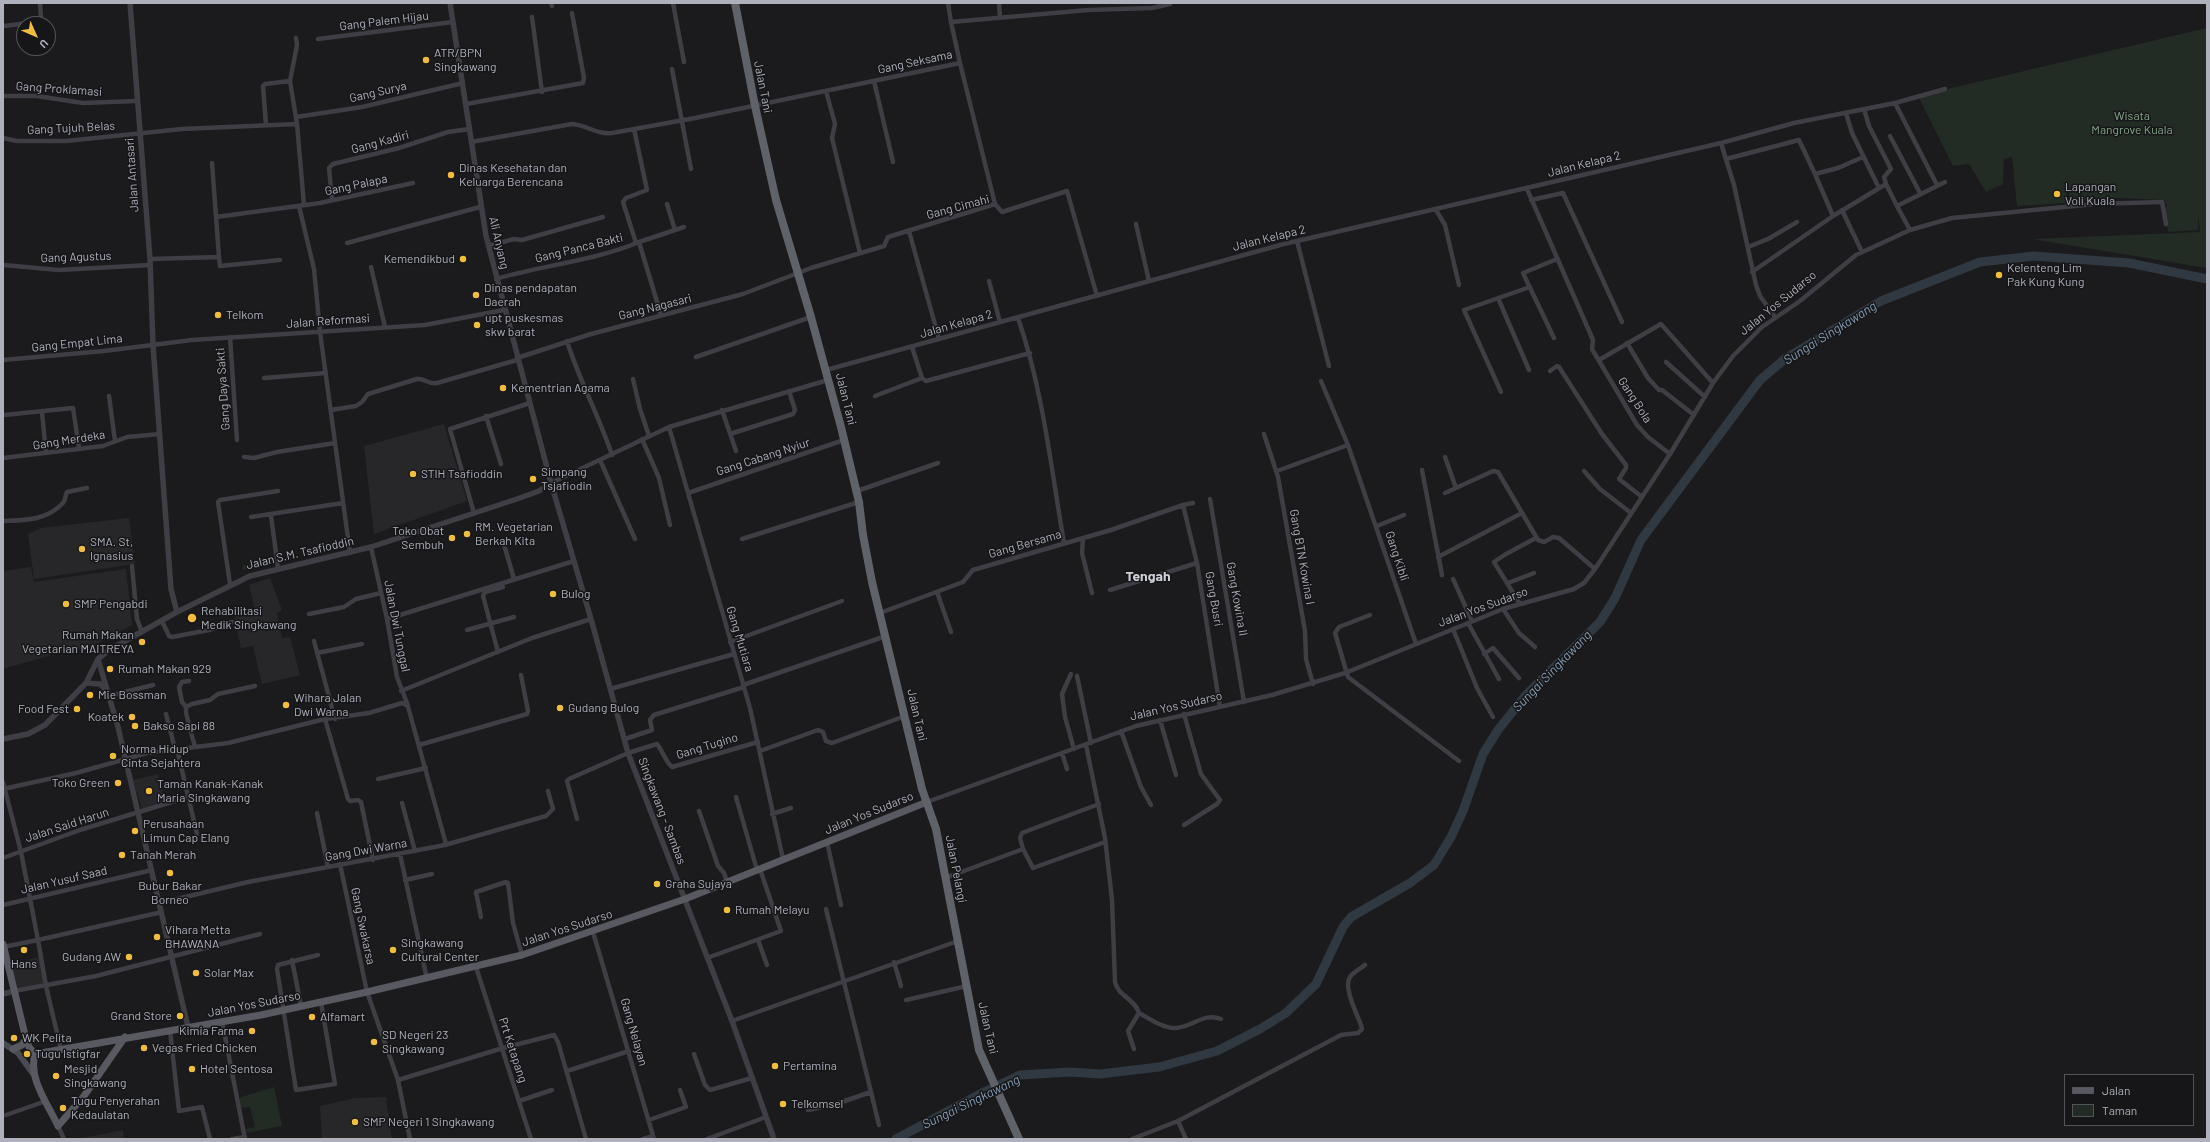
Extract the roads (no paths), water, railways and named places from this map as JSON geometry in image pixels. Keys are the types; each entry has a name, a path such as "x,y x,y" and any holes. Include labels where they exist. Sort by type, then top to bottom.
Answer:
{"highway":[{"name":"Jalan Tani","path":"735,3 755,106 776,200 811,317 844,440 859,502 866,554 922,789 927,802"},
{"name":"Jalan Pelangi","path":"927,802 936,829 958,941"},
{"name":"Jalan Tani","path":"958,941 979,1050 1019,1139"}],"main road":[{"name":"Jalan Yos Sudarso","path":"35,1054 284,1010 427,979 522,955 593,932 684,899 927,802"},
{"path":"3,946 26,1039 29,1048 35,1054 33,1060 34,1074"},
{"path":"3,1043 13,1049 34,1074 58,1126 84,1096 125,1037"},
{"path":"13,1049 22,1045 26,1039"},
{"path":"108,1042 112,1055"}],"street":[{"path":"3,26 38,22 41,17 40,3"},
{"name":"Jalan Antasari","path":"130,3 150,262 153,345 172,599 177,612"},
{"name":"Ali Anyang","path":"450,3 463,83 480,207 488,246 550,483"},
{"path":"673,3 684,62"},
{"path":"948,3 960,63"},
{"path":"999,3 1000,18"},
{"path":"1116,3 1116,9"},
{"path":"952,22 1116,9 1152,8 1170,4"},
{"path":"466,104 581,84 584,81 572,13"},
{"path":"532,17 542,92"},
{"name":"Gang Palem Hijau","path":"318,39 454,22"},
{"path":"296,38 297,45 290,81 297,124 304,205"},
{"name":"Gang Seksama","path":"471,142 572,124 585,126 602,134 634,129 681,121 960,63 995,204"},
{"path":"672,69 691,169"},
{"path":"266,125 263,86 265,84 290,81"},
{"path":"874,81 893,162"},
{"name":"Gang Surya","path":"296,117 362,107 463,83"},
{"name":"Jalan Kelapa 2","path":"826,370 1297,241 1436,210 1529,195 1682,151 1722,145 1794,124 1866,113 1895,103 1945,90"},
{"path":"826,91 836,124 832,138 860,253"},
{"name":"Gang Proklamasi","path":"3,96 38,96 83,103 137,101"},
{"path":"1895,103 1937,185"},
{"path":"1866,113 1869,126 1891,169 1884,177 1886,184 1910,230"},
{"path":"1846,117 1879,188"},
{"path":"140,133 182,129 297,124"},
{"name":"Gang Kadiri","path":"332,200 329,168 333,164 399,148 448,132 469,129"},
{"path":"634,129 647,190 626,198 623,202 637,242 684,227"},
{"name":"Gang Tujuh Belas","path":"3,138 17,141 66,141 140,133"},
{"path":"1890,136 1920,193"},
{"path":"1726,159 1800,140 1833,216"},
{"path":"1722,145 1748,247 1752,272 1760,296 1775,317"},
{"path":"1815,174 1838,168 1864,157"},
{"path":"212,163 220,266 280,260"},
{"path":"1897,206 1920,193 1945,182"},
{"name":"Gang Palapa","path":"216,217 304,205 413,183"},
{"path":"1752,272 1842,210 1886,184"},
{"name":"Gang Cimahi","path":"798,274 884,246 888,237 909,232 995,204 1002,212 1067,191 1097,296"},
{"path":"1529,195 1563,193 1622,322"},
{"name":"Gang Bola","path":"1529,195 1593,340 1592,349 1637,425 1648,437 1670,454"},
{"name":"Jalan Yos Sudarso","path":"927,802 1089,744 1121,731 1184,714 1244,702 1313,684 1345,673 1503,609 1574,589 1584,583 1595,569 1670,454 1713,383 1733,356 1747,341 1775,317 1800,300 1841,266 1862,252 1910,230 1952,218 2095,204 2162,202 2166,224"},
{"path":"667,204 675,230"},
{"path":"298,206 314,269 320,332 350,553"},
{"path":"347,243 480,207"},
{"path":"1436,210 1445,226 1459,284"},
{"path":"1842,210 1862,252"},
{"path":"488,246 514,239 522,240 603,218"},
{"path":"1748,247 1768,239 1798,222"},
{"path":"1136,224 1149,281"},
{"path":"909,232 939,339"},
{"path":"1297,241 1329,366"},
{"name":"Gang Panca Bakti","path":"496,279 578,260 637,242 661,315"},
{"name":"Gang Agustus","path":"3,265 59,270 219,258"},
{"path":"1554,338 1523,273 1557,259"},
{"path":"371,267 385,327"},
{"name":"Gang Nagasari","path":"331,410 356,406 362,402 368,394 417,379 424,379 431,384 437,383 517,359 568,341 744,294 798,274"},
{"path":"989,281 1000,322"},
{"path":"1501,392 1464,310 1530,287"},
{"path":"1498,298 1529,370"},
{"name":"Jalan Reformasi","path":"153,345 230,337 424,325 504,310"},
{"path":"696,358 811,317"},
{"path":"1018,318 1030,353 1064,543"},
{"path":"1598,360 1658,326 1664,325 1713,383"},
{"name":"Gang Daya Sakti","path":"230,337 237,440"},
{"path":"568,341 575,364 603,428 612,455"},
{"path":"1627,343 1648,378 1659,390 1662,390 1694,415"},
{"name":"Gang Empat Lima","path":"3,360 153,345"},
{"path":"912,347 922,378 928,381 1030,353"},
{"path":"1666,362 1705,397"},
{"path":"1550,371 1557,366 1559,367 1602,434 1626,465 1626,468 1619,479 1642,497"},
{"path":"264,378 326,373"},
{"path":"875,396 922,378"},
{"path":"633,379 640,409 649,436"},
{"path":"550,483 669,427 722,410 828,380"},
{"name":"Gang Kibli","path":"1321,381 1359,475 1416,644"},
{"path":"730,434 793,414 795,410 790,391"},
{"path":"109,396 115,441"},
{"path":"474,513 450,429 486,416 530,403"},
{"path":"4,415 73,408 79,448"},
{"path":"722,410 736,451"},
{"path":"42,412 46,453"},
{"path":"486,416 500,464"},
{"name":"Gang Mutiara","path":"669,427 730,642 744,686 758,742 772,814 783,859"},
{"name":"Gang Merdeka","path":"3,458 103,446 127,437 160,434"},
{"name":"Gang BTN Kowina I","path":"1264,434 1277,471 1305,631 1306,659 1313,684"},
{"path":"642,439 659,478 670,525"},
{"name":"Gang Cabang Nyiur","path":"688,493 844,440"},
{"path":"244,457 254,458 279,452 335,443"},
{"path":"1277,471 1348,445"},
{"path":"1445,457 1456,488"},
{"path":"600,460 635,539"},
{"path":"856,491 938,463"},
{"path":"1422,470 1442,574"},
{"path":"1445,493 1493,471 1498,472 1536,538 1544,542 1554,537 1559,538 1595,569"},
{"path":"1584,471 1600,489 1632,513"},
{"name":"Jalan S.M. Tsafioddin","path":"3,739 28,734 40,729 86,683 98,659 109,650 230,584 278,568 371,548 539,491 550,483"},
{"name":"Singkawang - Sambas","path":"550,483 591,619 628,753 732,1021 774,1139"},
{"path":"3,521 25,521 41,517 64,502 67,492 87,488"},
{"path":"230,584 218,502 220,500 278,491"},
{"name":"Gang Kowina II","path":"1210,499 1244,702"},
{"path":"742,539 859,502"},
{"path":"251,517 343,503"},
{"path":"1184,505 1193,503"},
{"name":"Gang Bersama","path":"880,613 963,582 967,580 971,571 1083,538 1184,505"},
{"name":"Gang Busri","path":"1184,505 1197,563 1220,707"},
{"path":"1438,557 1522,513"},
{"path":"1377,526 1404,515"},
{"path":"271,516 278,568"},
{"path":"1083,538 1082,553 1092,593"},
{"path":"1520,604 1495,561 1536,538"},
{"path":"502,541 514,579"},
{"name":"Jalan Dwi Tunggal","path":"371,548 388,619 397,677 401,692 408,706 446,844"},
{"path":"388,619 574,561"},
{"path":"1110,590 1197,563"},
{"path":"132,566 137,619 142,632"},
{"path":"1508,583 1534,573"},
{"path":"1453,579 1484,654 1499,679"},
{"path":"498,652 483,594 503,587"},
{"path":"937,592 951,632"},
{"path":"309,614 348,606 356,599 381,593"},
{"path":"730,642 842,601"},
{"path":"1503,609 1519,633 1535,646"},
{"path":"1370,615 1336,630 1335,633 1345,673 1459,762"},
{"path":"467,630 514,617"},
{"path":"402,703 401,692 498,652 591,619"},
{"path":"162,621 169,636 172,637 209,630 232,622"},
{"path":"1453,629 1474,682 1493,717"},
{"path":"625,739 652,730 650,720 654,715 744,686 886,636"},
{"path":"314,641 335,719"},
{"path":"318,654 362,644"},
{"path":"1484,654 1493,648 1519,678"},
{"path":"610,689 734,654"},
{"path":"98,659 109,694 125,759 188,1027"},
{"path":"1071,674 1062,694 1064,711 1074,749"},
{"path":"419,745 527,714 528,710 521,675"},
{"path":"1077,676 1105,842 1112,900 1115,982 1119,991 1135,1003 1139,1013 1160,1024 1175,1028 1207,1017 1221,1019"},
{"path":"189,681 182,682 180,687 182,702 186,707 186,713 195,747"},
{"path":"86,683 102,685 109,694"},
{"path":"109,694 153,685"},
{"path":"186,707 210,700 218,694 255,686"},
{"path":"4,789 76,773 125,759 176,749 228,743 325,719 335,719 386,709 402,703 408,706"},
{"path":"166,714 197,834"},
{"path":"1184,714 1200,774 1220,800 1218,804 1184,825"},
{"path":"760,751 818,730 823,732 826,741 832,743 905,716"},
{"path":"325,719 348,799 350,801 358,800 361,802 373,860"},
{"path":"1160,720 1176,775"},
{"path":"1121,731 1138,781 1151,805"},
{"name":"Gang Tugino","path":"628,753 657,744 662,749 668,764 672,767 758,742"},
{"path":"577,819 567,781 628,753"},
{"path":"1062,753 1067,769"},
{"path":"378,779 426,768"},
{"path":"3,782 31,898 46,986 61,1050"},
{"name":"Gang Dwi Warna","path":"160,904 248,882 340,864 373,860 446,844 550,814 553,809 548,791"},
{"name":"Jalan Said Harun","path":"3,858 80,830 188,797"},
{"path":"707,958 781,931 758,869 736,797"},
{"path":"402,802 415,851"},
{"path":"1099,804 1024,832 1020,838 1031,867 1035,868 1105,842"},
{"path":"772,814 791,808"},
{"path":"699,811 718,866 724,873 727,882"},
{"path":"318,814 328,867"},
{"path":"827,842 841,904"},
{"path":"945,878 1023,849"},
{"path":"400,854 427,979"},
{"name":"Gang Swakarsa","path":"340,864 367,992 398,1080 410,1139"},
{"name":"Jalan Yusuf Saad","path":"3,905 152,870"},
{"path":"405,880 432,874"},
{"path":"481,917 476,892 506,882 508,883 513,922 522,955"},
{"path":"826,910 879,1125"},
{"path":"3,946 38,940 162,912"},
{"name":"Gang Nelayan","path":"593,932 654,1138"},
{"path":"3,994 96,976 260,934"},
{"path":"758,940 767,964"},
{"path":"732,1021 894,962 958,941"},
{"path":"318,955 292,960 278,965 296,1090 335,1084 321,1002"},
{"path":"292,960 300,1006"},
{"path":"894,962 901,986"},
{"path":"1132,1139 1178,1120 1341,1035 1356,1034 1362,1028 1348,986 1351,975 1364,965"},
{"name":"Prt Ketapang","path":"476,967 531,1139"},
{"path":"906,1000 967,986"},
{"path":"1134,1049 1128,1031 1139,1013"},
{"path":"222,1021 245,1138 232,1139"},
{"path":"170,1030 179,1111 202,1107 210,1139"},
{"path":"398,1080 503,1048 554,1035 558,1042 586,1139"},
{"path":"566,1071 629,1051"},
{"path":"694,1054 705,1086 710,1090 752,1078"},
{"path":"519,1101 552,1090"},
{"path":"649,1120 686,1107 680,1090"},
{"path":"808,1110 827,1107 871,1092"},
{"path":"6,1115 46,1101"},
{"path":"707,1139 766,1117"},
{"path":"1178,1120 1186,1139"},
{"path":"58,1126 64,1139"},
{"path":"643,1139 654,1138"}],"waterway":[{"name":"Sungai Singkawang","path":"896,1139 984,1092 1020,1075 1070,1072 1100,1074 1159,1067 1217,1051 1260,1029 1286,1013 1316,984 1343,927 1351,917 1410,883 1434,865 1451,837 1463,811 1483,754 1498,730 1525,696 1600,622 1615,598 1641,540 1760,380 1786,358 1881,301 1980,262 2034,256 2129,263 2207,279"}],"place":[{"name":"ATR/BPN Singkawang","path":"426,60"},
{"name":"Dinas Kesehatan dan Keluarga Berencana","path":"451,175"},
{"name":"Lapangan Voli Kuala","path":"2057,194"},
{"name":"Kemendikbud","path":"463,259"},
{"name":"Kelenteng Lim Pak Kung Kung","path":"1999,275"},
{"name":"Dinas pendapatan Daerah","path":"476,295"},
{"name":"Telkom","path":"218,315"},
{"name":"upt puskesmas skw barat","path":"477,325"},
{"name":"Kementrian Agama","path":"503,388"},
{"name":"STIH Tsafioddin","path":"413,474"},
{"name":"Simpang Tsjafiodin","path":"533,479"},
{"name":"RM. Vegetarian Berkah Kita","path":"467,534"},
{"name":"Toko Obat Sembuh","path":"452,538"},
{"name":"SMA. St, Ignasius","path":"82,549"},
{"name":"Bulog","path":"553,594"},
{"name":"SMP Pengabdi","path":"66,604"},
{"name":"Rehabilitasi Medik Singkawang","path":"192,618"},
{"name":"Rumah Makan Vegetarian MAITREYA","path":"142,642"},
{"name":"Rumah Makan 929","path":"110,669"},
{"name":"Mie Bossman","path":"90,695"},
{"name":"Wihara Jalan Dwi Warna","path":"286,705"},
{"name":"Gudang Bulog","path":"560,708"},
{"name":"Food Fest","path":"77,709"},
{"name":"Koatek","path":"132,717"},
{"name":"Bakso Sapi 88","path":"135,726"},
{"name":"Norma Hidup Cinta Sejahtera","path":"113,756"},
{"name":"Toko Green","path":"118,783"},
{"name":"Taman Kanak-Kanak Maria Singkawang","path":"149,791"},
{"name":"Perusahaan Limun Cap Elang","path":"135,831"},
{"name":"Tanah Merah","path":"122,855"},
{"name":"Bubur Bakar Borneo","path":"170,873"},
{"name":"Graha Sujaya","path":"657,884"},
{"name":"Rumah Melayu","path":"727,910"},
{"name":"Vihara Metta BHAWANA","path":"157,937"},
{"name":"Hans","path":"24,950"},
{"name":"Singkawang Cultural Center","path":"393,950"},
{"name":"Gudang AW","path":"129,957"},
{"name":"Solar Max","path":"196,973"},
{"name":"Grand Store","path":"180,1016"},
{"name":"Alfamart","path":"312,1017"},
{"name":"Kimia Farma","path":"252,1031"},
{"name":"WK Pelita","path":"14,1038"},
{"name":"SD Negeri 23 Singkawang","path":"374,1042"},
{"name":"Vegas Fried Chicken","path":"144,1048"},
{"name":"Tugu Istigfar","path":"27,1054"},
{"name":"Pertamina","path":"775,1066"},
{"name":"Hotel Sentosa","path":"192,1069"},
{"name":"Mesjid Singkawang","path":"56,1076"},
{"name":"Telkomsel","path":"783,1104"},
{"name":"Tugu Penyerahan Kedaulatan","path":"63,1108"},
{"name":"SMP Negeri 1 Singkawang","path":"355,1122"}],"district":[{"name":"Tengah","path":"1148,576"}],"park label":[{"name":"Wisata Mangrove Kuala","path":"2132,123"}]}
